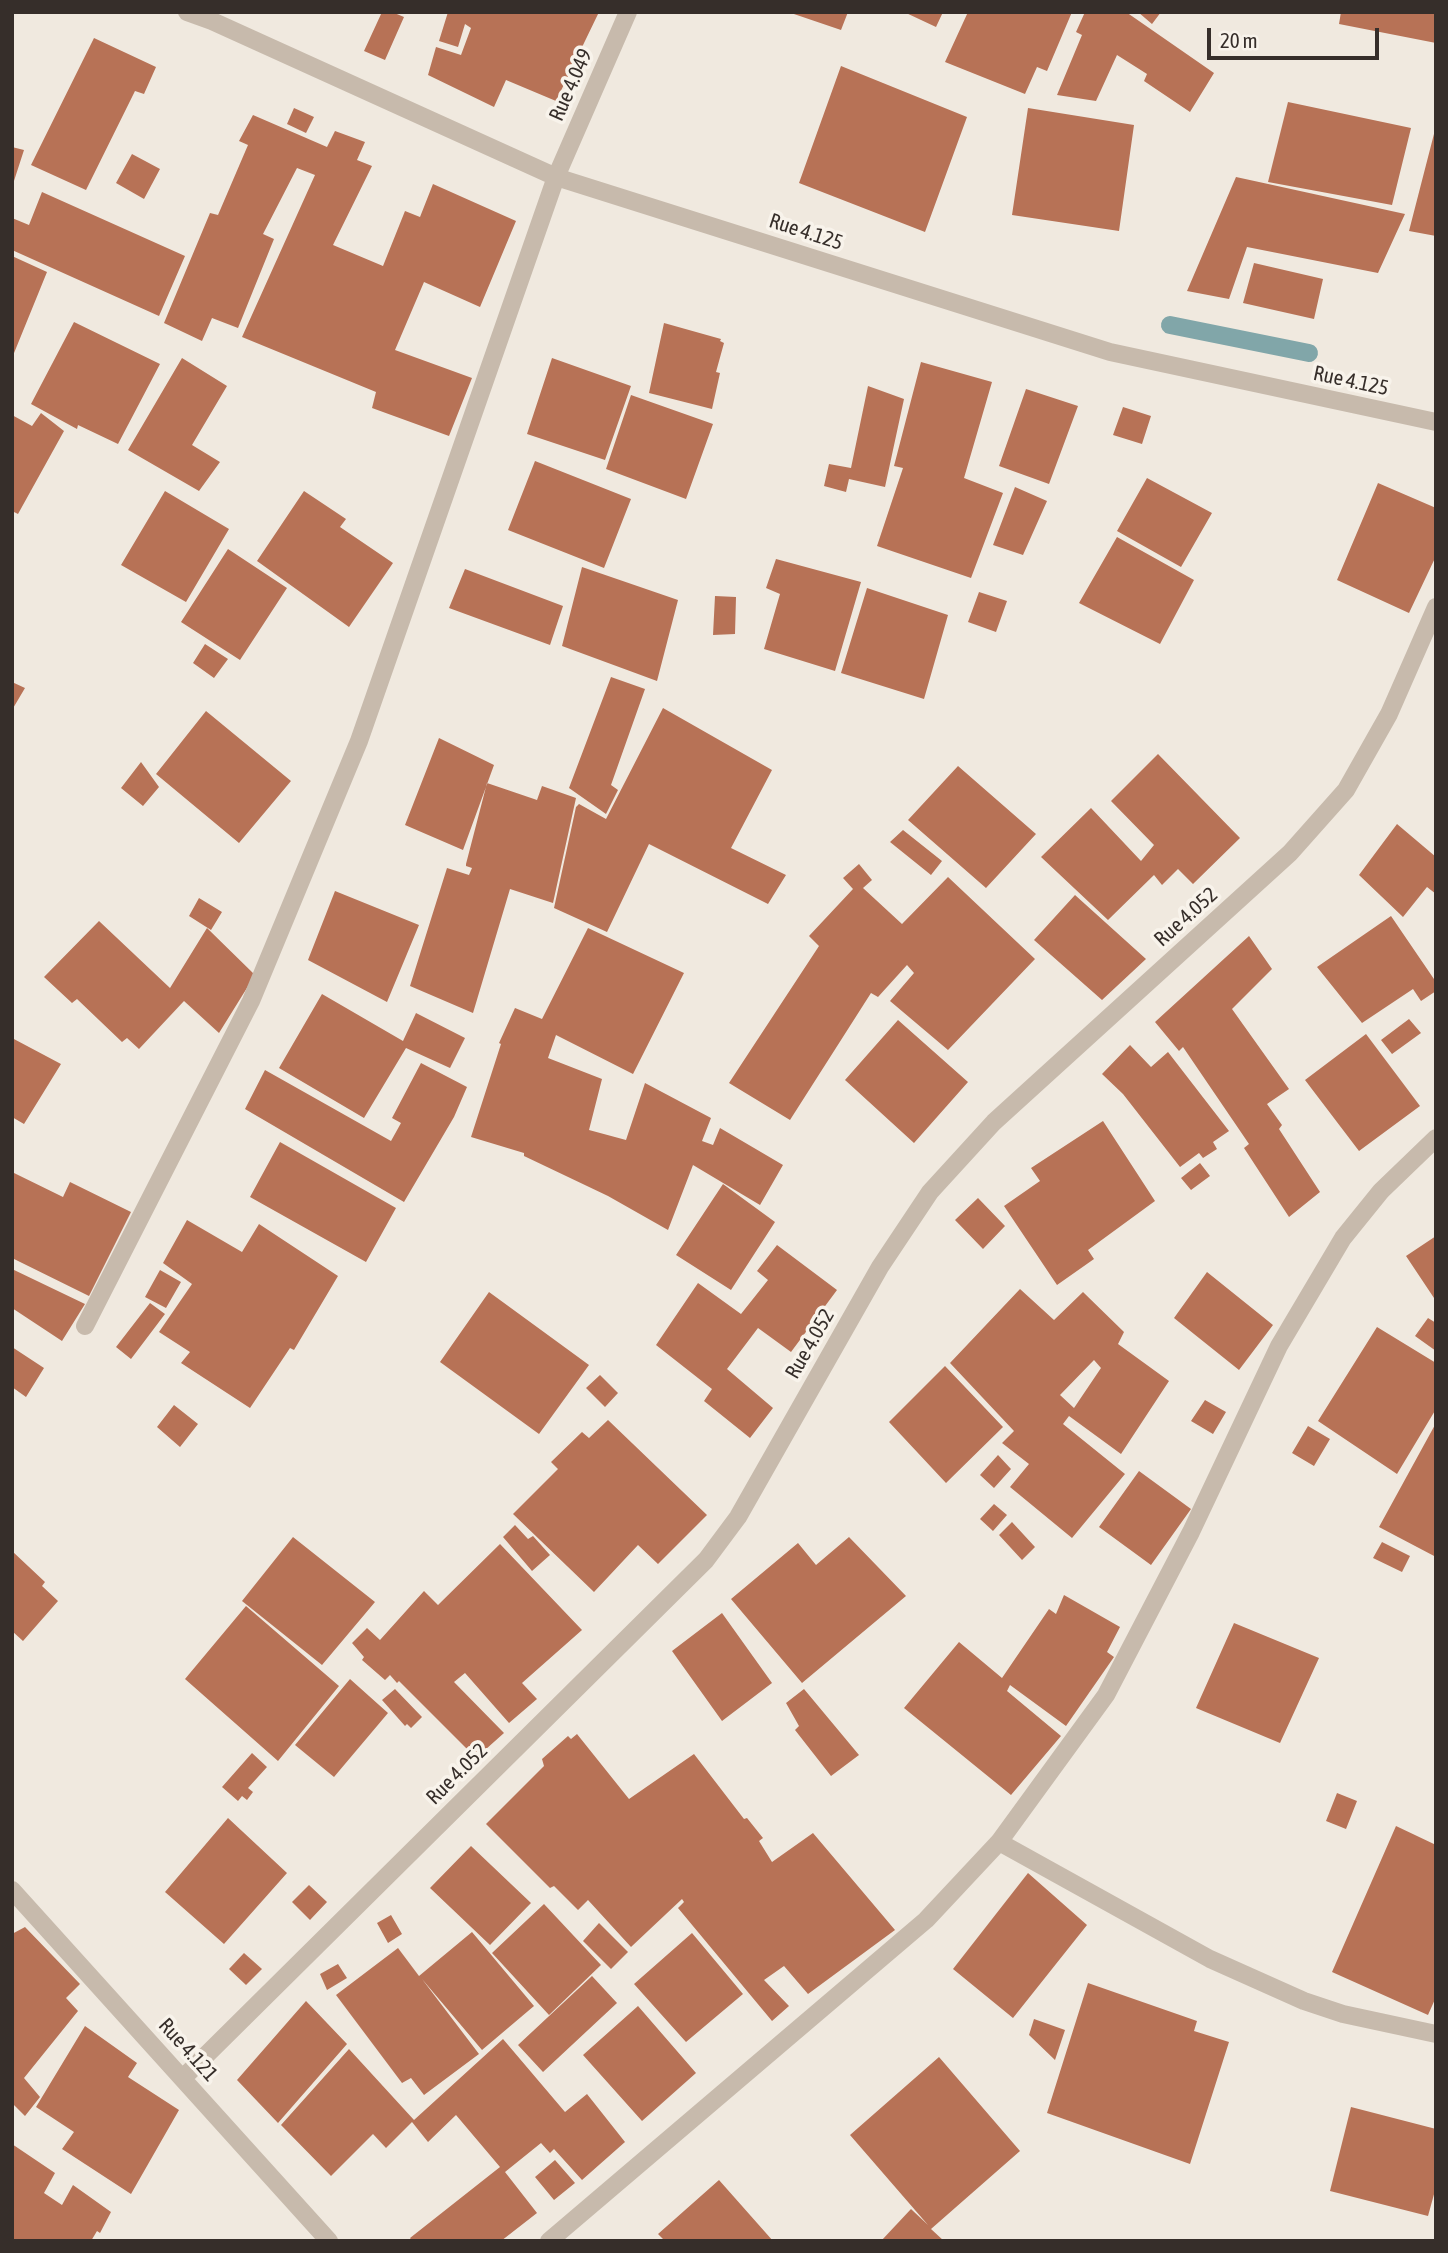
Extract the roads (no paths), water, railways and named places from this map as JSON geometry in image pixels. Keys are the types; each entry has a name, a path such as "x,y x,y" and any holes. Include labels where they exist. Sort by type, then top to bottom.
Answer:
{"street":[{"name":"Rue 4.125","path":"187,12 556,177 1110,352 1436,422"},
{"name":"Rue 4.049","path":"85,1326 251,1001 359,741 556,177 628,12"},
{"name":"Rue 4.052","path":"183,2078 706,1560 738,1517 880,1267 930,1192 995,1122 1290,853 1346,790 1389,714 1436,607"},
{"path":"549,2241 926,1920 999,1842 1106,1695 1191,1532 1279,1346 1343,1238 1381,1191 1436,1138"},
{"path":"999,1842 1210,1959 1292,1996 1343,2014 1436,2034"},
{"name":"Rue 4.121","path":"12,1890 329,2241"}],"waterway":[{"path":"1170,325 1309,353"}]}
